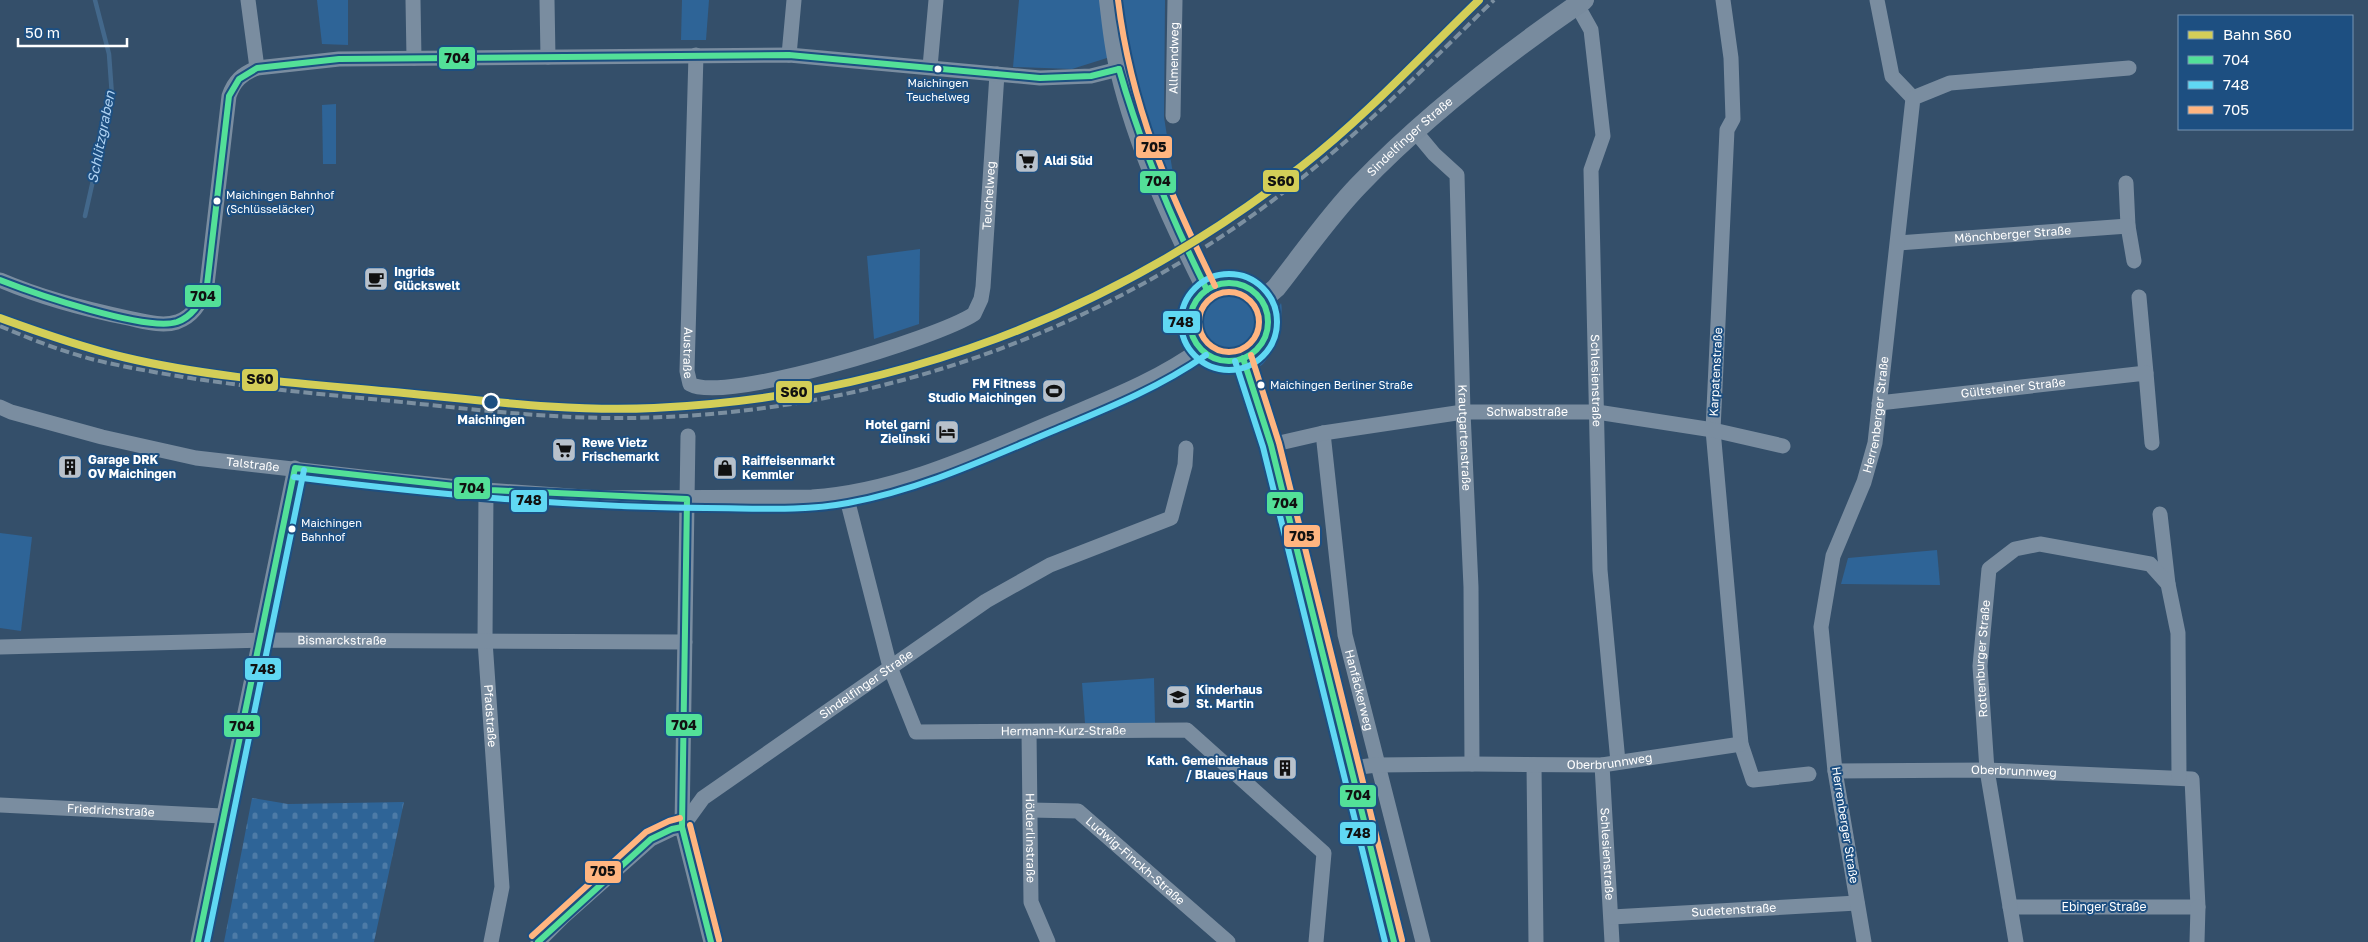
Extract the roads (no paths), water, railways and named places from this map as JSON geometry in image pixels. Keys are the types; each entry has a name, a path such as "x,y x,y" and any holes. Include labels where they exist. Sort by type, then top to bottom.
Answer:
{"main road":[{"path":"1108,0 1119,70 1140,139 1172,218 1207,290"},
{"name":"Sindelfinger Straße","path":"1262,300 1276,288 1358,186 1414,130 1515,49 1581,2"},
{"path":"1237,283 1251,289 1262,300 1267,311 1267,334 1262,344 1254,353 1234,360 1216,358 1201,348 1193,334 1191,317 1194,307 1207,290 1221,284 1237,283"},
{"path":"1243,358 1271,445 1394,942"}],"street":[{"path":"248,0 257,68"},
{"path":"413,0 414,58"},
{"path":"547,0 548,57"},
{"path":"789,55 794,0"},
{"path":"930,67 936,0"},
{"name":"Allmendweg","path":"1173,116 1175,0"},
{"name":"Karpatenstraße","path":"1723,0 1731,58 1732,119 1727,130 1713,430 1741,744"},
{"path":"1877,0 1892,76 1912,98 1950,83 2129,68"},
{"name":"Schlesienstraße","path":"1581,2 1591,30 1603,136 1591,170 1600,570 1618,762"},
{"name":"Austraße","path":"696,55 687,371 690,384 703,388 714,388 757,383 790,376 922,336 974,314"},
{"path":"0,280 67,305 94,311 166,324 186,317 202,300 207,285 230,96 238,79 245,72 257,68 339,59 789,55 997,74 1066,78 1091,76 1119,70"},
{"name":"Teuchelweg","path":"974,314 981,299 997,74"},
{"name":"Herrenberger Straße","path":"1864,942 1836,771 1821,626 1833,556 1864,482 1875,443 1898,243 1912,98"},
{"name":"Krautgartenstraße","path":"1414,130 1434,154 1457,175 1463,412 1471,587 1472,764"},
{"path":"2126,183 2128,226 2134,261"},
{"name":"Mönchberger Straße","path":"1898,243 2128,226"},
{"path":"2139,297 2152,443"},
{"name":"Talstraße","path":"0,407 11,412 102,437 196,458 486,490 598,498 774,499 846,495 891,485 970,457 1111,397 1186,359 1201,348"},
{"name":"Gültsteiner Straße","path":"1879,403 2146,373"},
{"name":"Schwabstraße","path":"1271,445 1323,433 1463,412 1597,412 1713,430 1783,446"},
{"name":"Hanfäckerweg","path":"1323,433 1345,635 1423,942"},
{"path":"688,436 682,828 711,942"},
{"name":"Sindelfinger Straße","path":"682,828 703,798 986,601 1050,565 1171,518 1185,465 1186,448"},
{"path":"198,942 222,816 234,774 295,468"},
{"name":"Pfadstraße","path":"486,490 485,641 502,887 491,942"},
{"name":"Hermann-Kurz-Straße","path":"846,495 890,667 916,732 1187,730 1324,853 1316,942"},
{"path":"2160,514 2168,584 2178,633 2186,778 2198,907 2198,942"},
{"name":"Rottenburger Straße","path":"2016,942 1986,770 1980,666 1989,569 2015,549 2040,544 2150,564 2168,584"},
{"name":"Bismarckstraße","path":"0,647 261,640 685,642"},
{"name":"Hölderlinstraße","path":"1029,732 1031,902 1048,942"},
{"path":"1741,744 1753,780 1809,774"},
{"name":"Oberbrunnweg","path":"1351,768 1377,765 1602,765 1741,744"},
{"path":"1534,765 1536,942"},
{"name":"Schlesienstraße","path":"1602,765 1612,942"},
{"name":"Oberbrunnweg","path":"1836,771 1986,770 2186,778"},
{"name":"Friedrichstraße","path":"0,805 222,816"},
{"name":"Ludwig-Finckh-Straße","path":"1030,810 1078,811 1228,942"},
{"path":"538,942 563,917 651,839 672,828 682,828"},
{"name":"Sudetenstraße","path":"1612,918 1857,903"},
{"name":"Ebinger Straße","path":"2010,907 2198,907"}],"waterway":[{"name":"Schlitzgraben","path":"85,216 112,96 109,54 95,0"}],"railway":[{"path":"0,326 67,352 143,370 249,386 480,410 570,417 629,418 721,413 812,400 902,380 989,353 1074,318 1156,277 1234,228 1308,173 1380,111 1494,0"}],"rail line":[{"name":"S60","path":"0,318 107,353 193,371 263,380 529,405 623,409 654,408 743,401 830,386 915,366 997,338 1077,305 1155,265 1230,218 1326,147 1371,106 1479,0"}],"place":[{"name":"Maichingen Teuchelweg","path":"938,69"},
{"name":"Aldi Süd","path":"1027,161"},
{"name":"Maichingen Bahnhof (Schlüsseläcker)","path":"217,201"},
{"name":"Ingrids Glückswelt","path":"376,279"},
{"name":"Maichingen Berliner Straße","path":"1261,385"},
{"name":"FM Fitness Studio Maichingen","path":"1054,391"},
{"name":"Maichingen","path":"491,402"},
{"name":"Hotel garni Zielinski","path":"947,432"},
{"name":"Rewe Vietz Frischemarkt","path":"564,450"},
{"name":"Garage DRK OV Maichingen","path":"70,467"},
{"name":"Raiffeisenmarkt Kemmler","path":"725,468"},
{"name":"Maichingen Bahnhof","path":"292,529"},
{"name":"Kinderhaus St. Martin","path":"1178,697"},
{"name":"Kath. Gemeindehaus / Blaues Haus","path":"1285,768"}]}
